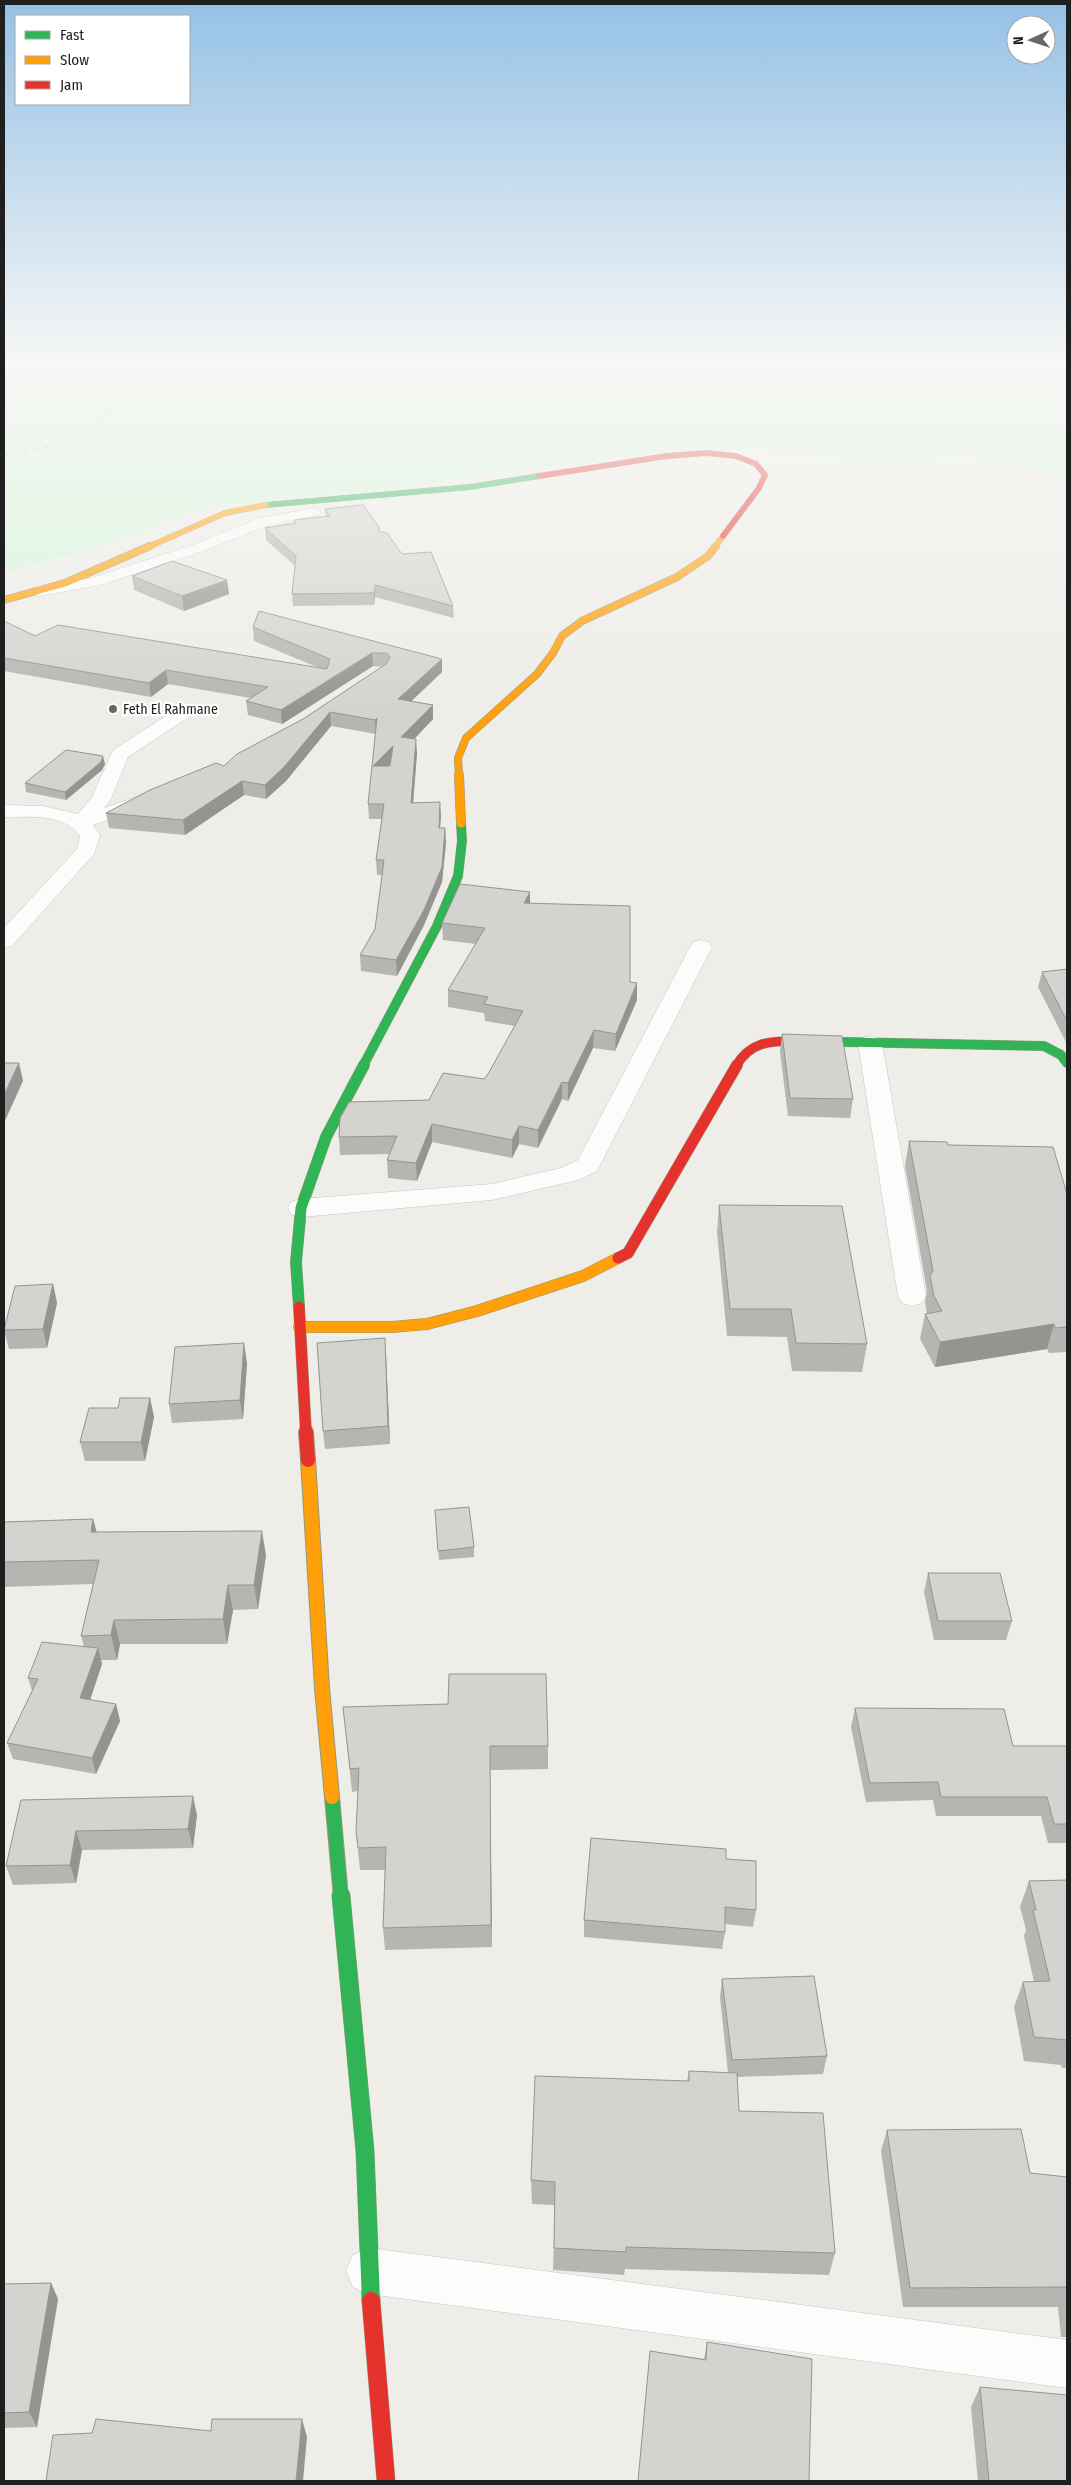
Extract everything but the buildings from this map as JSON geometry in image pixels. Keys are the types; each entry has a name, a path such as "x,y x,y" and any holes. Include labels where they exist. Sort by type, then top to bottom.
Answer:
{"street":[{"path":"4,600 65,583 191,526 226,513 307,500 470,487 508,481"},
{"path":"386,2481 369,2271 365,2150 322,1688 296,1262 301,1208 326,1137 437,926 458,876 462,841 458,758 466,738 537,674 553,653 562,636 582,621 677,577 708,556 763,481"},
{"path":"39,591 95,582 198,548 265,521 314,512"},
{"path":"81,823 100,799 120,754 186,711"},
{"path":"81,823 162,792"},
{"path":"4,811 28,810 66,818 81,823 90,836 87,850 4,941"},
{"path":"301,1208 492,1192 569,1174 588,1165 701,947"},
{"path":"300,1327 392,1327 427,1324 477,1311 583,1276 628,1253 743,1054 751,1047 777,1041 1044,1046 1057,1052 1066,1059 1067,1063"},
{"path":"870,1043 912,1296"},
{"path":"369,2271 1067,2364"}],"green space":[{"path":"4,481 446,481 225,505 173,518 85,550 9,571 4,569"}],"traffic: fast":[{"path":"266,505 470,487 508,481"},
{"path":"299,1307 296,1262 301,1208 326,1137 437,926 458,876 462,841 461,823"},
{"path":"795,1041 1044,1046 1061,1055 1067,1063"},
{"path":"332,1797 365,2151 371,2301"}],"traffic: slow":[{"path":"4,600 65,583 225,513 266,505"},
{"path":"461,823 458,758 466,738 537,674 553,653 562,636 582,621 677,577 708,556 723,536"},
{"path":"299,1327 392,1327 427,1324 477,1311 583,1276 618,1258"},
{"path":"308,1460 322,1688 332,1797"}],"traffic: jam":[{"path":"723,536 762,481"},
{"path":"618,1258 628,1253 743,1054 761,1045 795,1041"},
{"path":"299,1307 308,1460"},
{"path":"371,2301 386,2481"}],"place":[{"name":"Feth El Rahmane","path":"113,709"}]}
